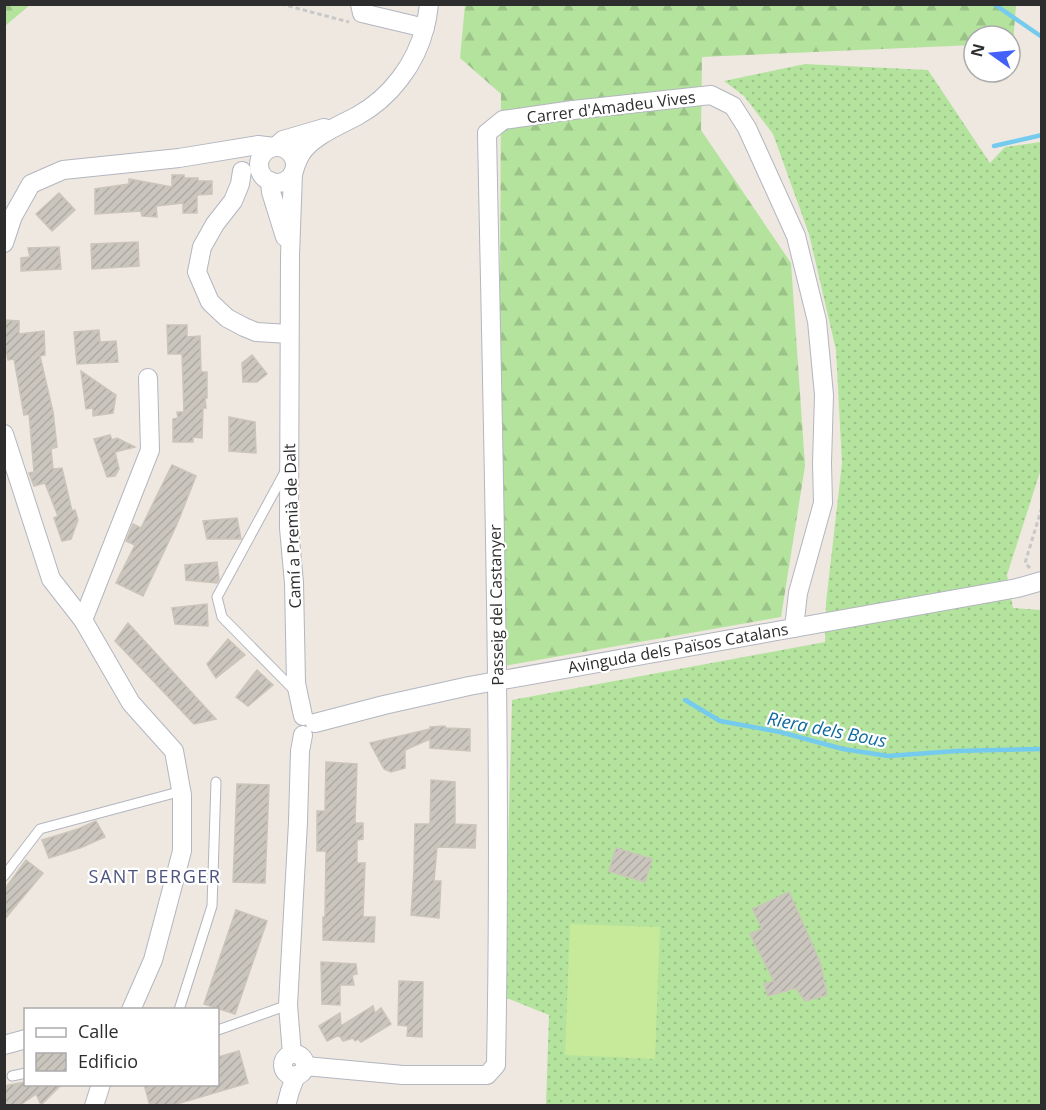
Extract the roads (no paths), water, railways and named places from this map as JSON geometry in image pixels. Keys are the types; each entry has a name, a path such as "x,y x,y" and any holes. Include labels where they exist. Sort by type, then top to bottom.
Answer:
{"street":[{"path":"179,158 225,163 258,180 279,183 290,178 302,153 314,141 358,115 388,93 404,75 416,52 427,16 361,9"},
{"name":"Carrer d'Amadeu Vives","path":"487,133 504,120 711,95 733,106 747,128 796,236 817,321 824,395 823,503 798,592 794,628"},
{"path":"268,181 262,176 260,158 268,149 283,140 343,122"},
{"name":"Passeig del Castanyer","path":"298,1065 403,1075 487,1075 496,1065 498,681 487,133"},
{"path":"4,243 13,216 31,184 63,170 179,158 258,145 285,148 293,156 294,170"},
{"name":"Camí a Premià de Dalt","path":"286,1106 298,1065 288,1005 300,751 307,725 296,683 294,583 289,528 290,256 294,170"},
{"path":"242,171 240,184 233,201 215,224 202,247 197,272 210,302 227,318 256,332 289,334"},
{"name":"Camí a Premià de Dalt","path":"268,181 290,256"},
{"path":"83,620 150,450 148,378"},
{"path":"4,434 51,579 83,620 131,703 174,751 182,791 182,851 153,960 128,1007"},
{"name":"Avinguda dels Països Catalans","path":"307,725 384,705 498,681 1017,588 1037,576"},
{"path":"4,1045 24,1040"},
{"path":"94,1106 100,1086"}],"lane":[{"path":"289,463 216,597 222,617 298,693"},
{"path":"180,1008 212,906 216,782"},
{"path":"4,876 40,829 182,791"},
{"path":"219,1030 288,1005"},
{"path":"12,1076 24,1073"}],"waterway":[{"path":"994,4 1042,37"},
{"path":"994,146 1042,135"},
{"name":"Riera dels Bous","path":"685,700 720,721 780,732 843,749 888,756 956,751 1042,749"}],"district":[{"name":"SANT BERGER","path":"155,876"}]}
